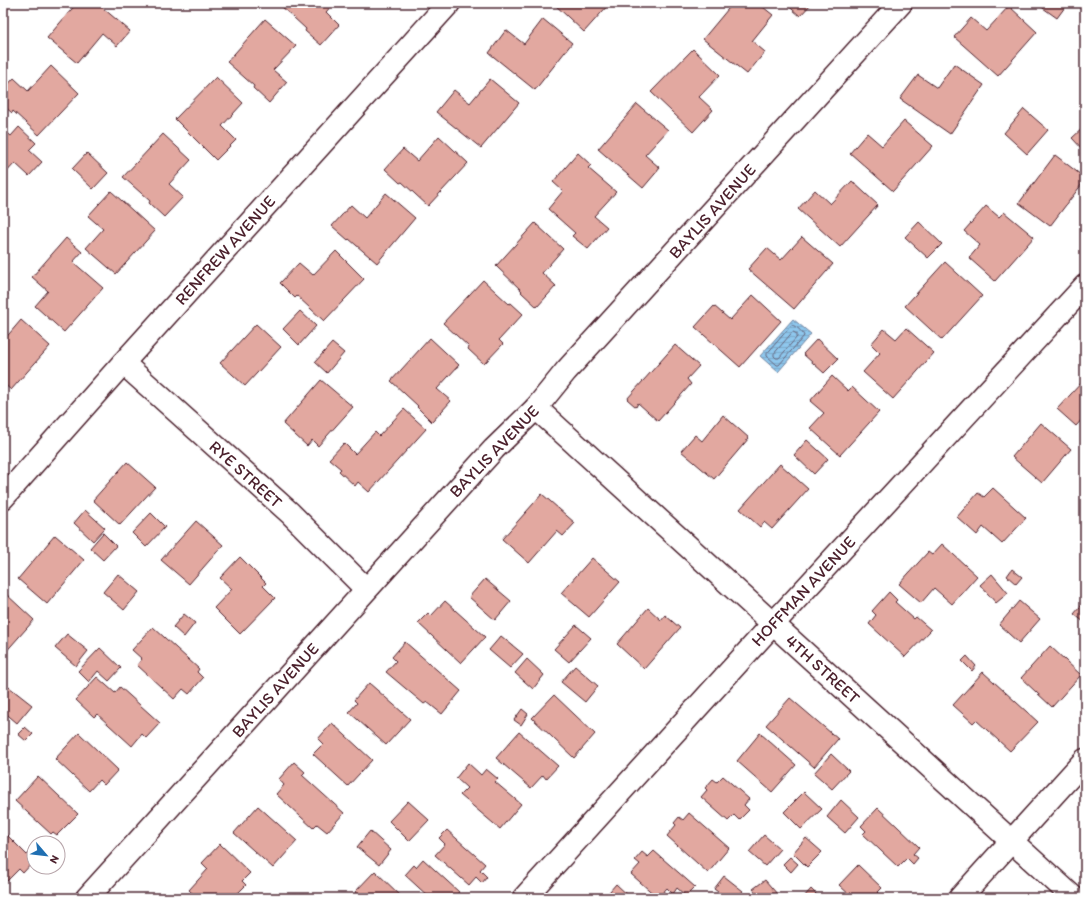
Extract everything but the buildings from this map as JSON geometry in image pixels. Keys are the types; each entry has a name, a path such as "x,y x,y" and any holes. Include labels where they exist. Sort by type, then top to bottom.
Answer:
{"street":[{"name":"RENFREW AVENUE","path":"3,498 122,363 449,3"},
{"name":"BAYLIS AVENUE","path":"87,898 494,449 536,408 566,371 901,3"},
{"name":"HOFFMAN AVENUE","path":"524,898 773,624 1085,286"},
{"name":"RYE STREET","path":"122,363 290,513 366,589"},
{"name":"4TH STREET","path":"536,408 1074,898"},
{"path":"960,898 1085,760"}],"water":[{"path":"793,319 811,334 778,372 760,356"}]}
